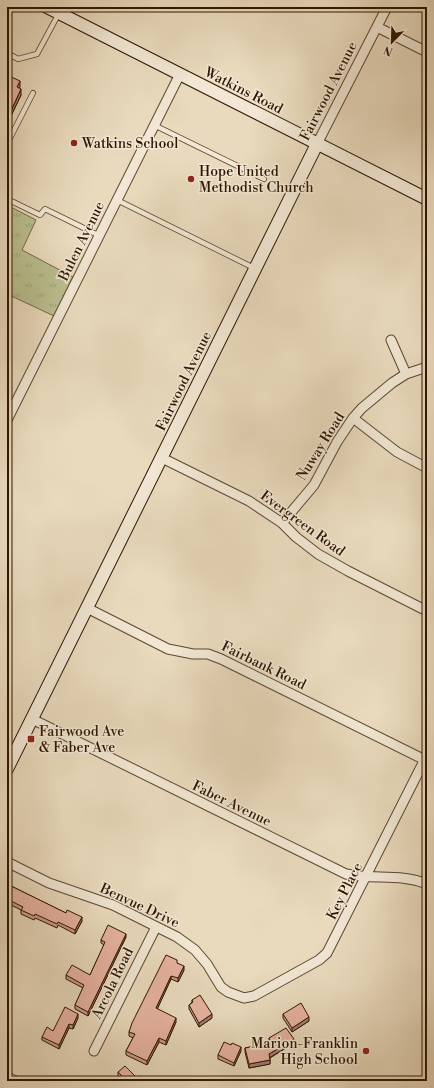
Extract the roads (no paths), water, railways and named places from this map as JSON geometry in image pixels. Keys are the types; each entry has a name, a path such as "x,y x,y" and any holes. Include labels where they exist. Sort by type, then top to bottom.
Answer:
{"street":[{"name":"Fairwood Avenue","path":"7,769 317,144 387,7"},
{"name":"Watkins Road","path":"55,10 427,199"},
{"path":"377,27 427,52"},
{"name":"Bulen Avenue","path":"7,420 180,74"},
{"path":"391,340 406,374"},
{"name":"Nuway Road","path":"282,523 314,485 337,442 353,418 375,396 406,374 427,367"},
{"path":"353,418 397,452 427,468"},
{"name":"Evergreen Road","path":"162,458 250,501 282,523 296,537 324,557 348,571 427,611"},
{"name":"Fairbank Road","path":"87,608 168,649 193,654 208,654 221,658 426,758"},
{"name":"Faber Avenue","path":"32,719 346,874 404,877 427,884"},
{"name":"Key Place","path":"244,998 263,992 319,960 327,953 426,758"},
{"name":"Benvue Drive","path":"7,862 50,883 113,905 177,937 195,950 207,964 221,987 228,992 244,998"},
{"name":"Arcola Road","path":"94,1051 156,927"}],"lane":[{"path":"7,53 18,59 37,54 55,10"},
{"path":"7,144 33,93"},
{"path":"154,125 264,179"},
{"path":"7,199 40,215 45,209 100,236"},
{"path":"117,200 256,269"},
{"path":"7,1074 21,1081"}],"place":[{"name":"Watkins School","path":"74,143"},
{"name":"Hope United Methodist Church","path":"191,179"},
{"name":"Fairwood Ave & Faber Ave","path":"31,739"},
{"name":"Marion-Franklin High School","path":"366,1051"}]}
